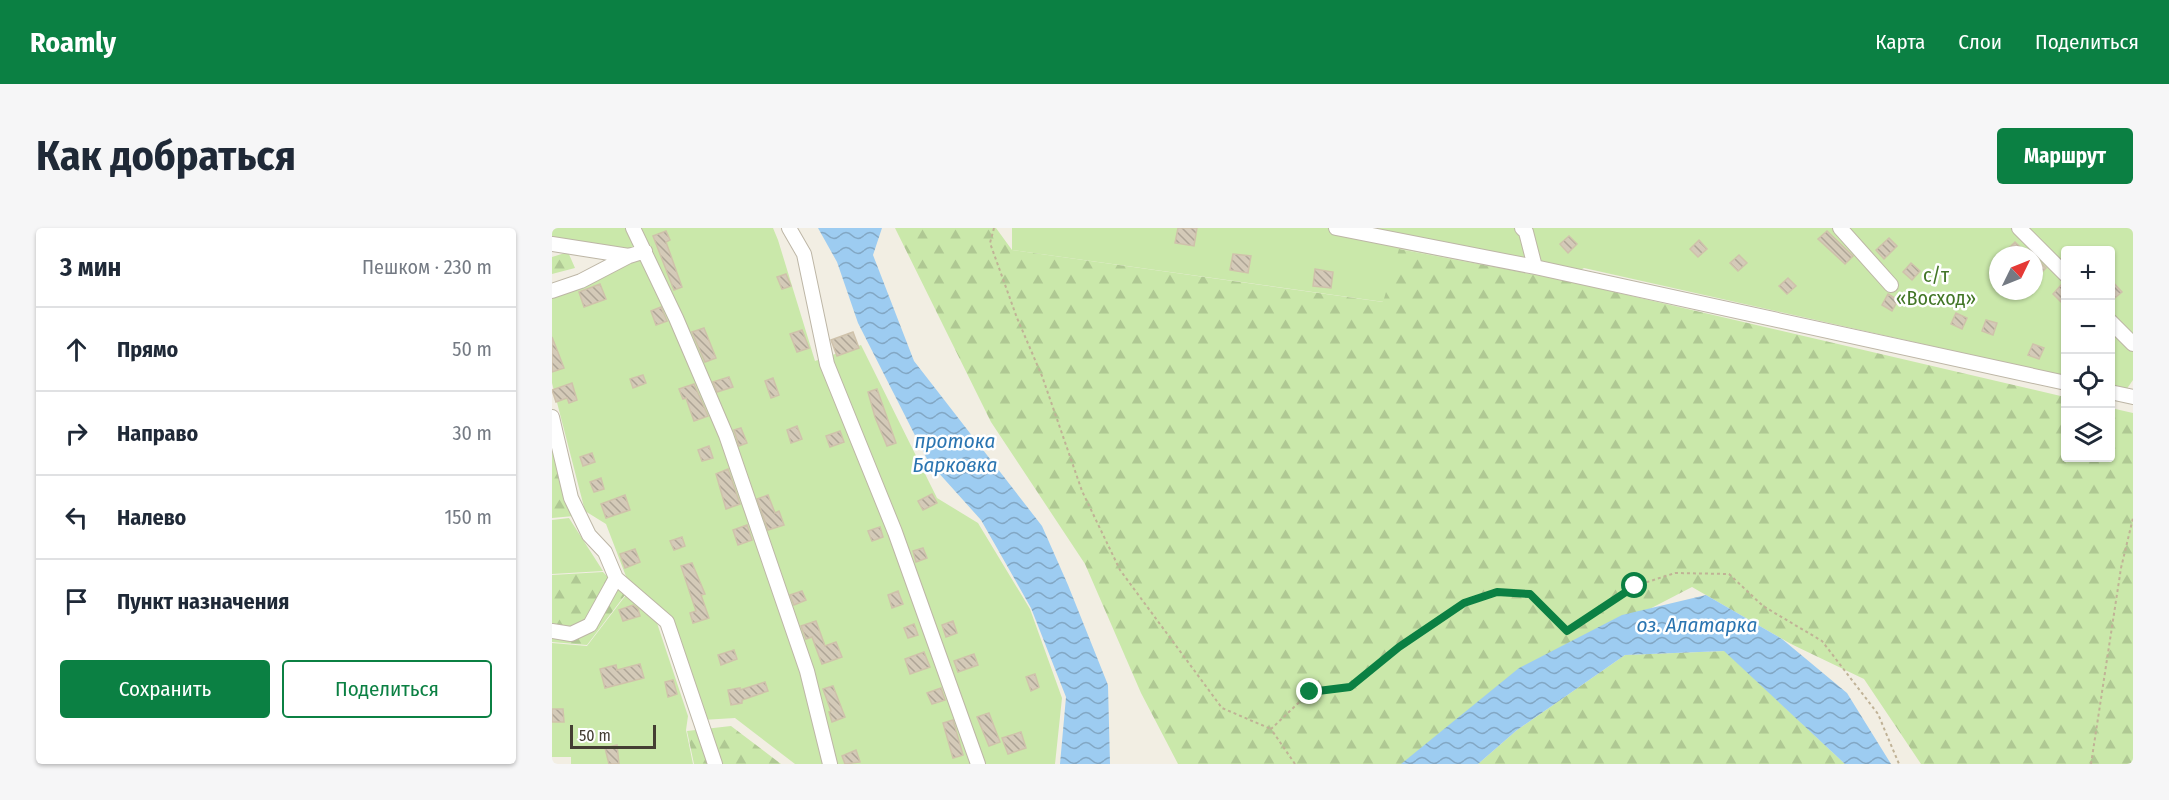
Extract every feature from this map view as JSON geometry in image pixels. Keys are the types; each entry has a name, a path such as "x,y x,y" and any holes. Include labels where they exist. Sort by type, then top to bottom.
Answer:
{"street":[{"path":"633,228 676,318 726,435 807,671 830,764"},
{"path":"789,228 804,254 826,364 895,532 978,764"},
{"path":"1338,228 1534,267 2061,382"},
{"path":"1522,228 1526,232 1534,267"},
{"path":"1840,228 1891,285"},
{"path":"2019,228 2061,270"},
{"path":"552,244 629,256"},
{"path":"552,291 581,281 629,256 645,251"},
{"path":"2115,326 2133,344"},
{"path":"2115,392 2131,394"},
{"path":"552,417 571,498 589,535 605,552 616,578 667,622 715,764"},
{"path":"552,631 571,634 591,625 616,578"}],"path":[{"path":"994,228 990,243 1017,318 1042,376 1082,491 1120,570 1222,708 1271,729 1295,764"},
{"path":"2091,764 2121,568 2133,518"},
{"path":"1271,729 1310,692 1350,687 1399,647 1464,603 1497,592 1530,594 1567,631 1635,586 1675,573 1729,574 1763,606 1822,641 1878,714 1899,764"}],"green space":[{"path":"552,228 773,228 815,361 861,345 937,498 978,523 1030,609 1062,698 1055,764 795,764 735,718 702,720 669,619 627,579 606,524 585,511 552,383 552,292 602,268 612,248 552,241"},
{"path":"895,228 996,228 1012,250 1383,302 1399,249 1563,280 2061,396 2061,462 2115,462 2115,409 2133,413 2133,764 1921,764 1864,679 1791,644 1692,587 1582,644 1409,764 1178,764 1141,693 1085,564 991,422"},
{"name":"с/т «Восход»","path":"1012,228 2133,228 2133,380 2126,390 2115,387 2115,246 2061,246 2061,375 1584,268 1563,280 1400,249 1384,302 1012,250"},
{"path":"568,252 575,268 552,274 552,257"},
{"path":"552,428 569,456 574,480 574,516 552,518"},
{"path":"569,518 603,571 552,574 552,520"},
{"path":"603,572 625,595 587,645 552,642 552,575"},
{"path":"626,595 654,614 688,716 686,730 693,764 571,764 571,757 552,757 552,643 587,646"},
{"path":"1725,651 1845,764 1478,764 1517,730 1625,655"},
{"path":"731,726 781,764 694,764 687,731"}],"water":[{"name":"протока Барковка","path":"818,228 882,228 873,255 914,361 1042,526 1068,585 1108,685 1110,764 1060,764 1066,697 1031,608 981,520 928,461 858,323 837,262"},
{"name":"оз. Алатарка","path":"1706,595 1782,639 1847,693 1891,764 1845,764 1724,651 1625,655 1517,730 1478,764 1401,764 1519,668 1622,615"}],"building":[{"path":"1178,228 1197,228 1194,246 1175,243"},
{"path":"666,231 670,240 666,242 682,287 674,290 653,236"},
{"path":"1827,231 1853,256 1845,264 1818,239"},
{"path":"1569,236 1577,244 1568,253 1560,244"},
{"path":"1889,238 1897,246 1884,259 1876,250"},
{"path":"1699,240 1707,249 1698,257 1690,249"},
{"path":"1233,254 1251,256 1248,273 1230,270"},
{"path":"1739,255 1747,263 1738,271 1730,263"},
{"path":"1911,263 1920,271 1912,280 1903,272"},
{"path":"1315,269 1333,272 1331,288 1313,286"},
{"path":"786,274 791,286 782,289 777,277"},
{"path":"1788,278 1796,286 1787,294 1779,286"},
{"path":"600,284 606,299 584,307 579,292"},
{"path":"2115,284 2122,292 2115,298"},
{"path":"2061,285 2061,302 2053,294"},
{"path":"1888,294 1898,300 1892,311 1882,305"},
{"path":"661,307 667,321 656,325 651,311"},
{"path":"1956,313 1967,318 1962,329 1951,324"},
{"path":"1986,320 1997,323 1993,335 1982,331"},
{"path":"704,328 716,358 705,362 692,332"},
{"path":"802,330 809,348 797,352 790,334"},
{"path":"853,332 859,348 837,356 831,340"},
{"path":"552,337 564,368 552,372"},
{"path":"2033,344 2044,348 2039,359 2028,355"},
{"path":"643,375 646,383 633,388 630,379"},
{"path":"729,377 733,387 717,392 713,382"},
{"path":"773,378 779,395 771,398 765,381"},
{"path":"572,383 577,400 569,403 567,398 556,402 552,390"},
{"path":"694,384 708,416 694,421 686,398 683,399 679,389"},
{"path":"877,389 896,443 887,446 868,392"},
{"path":"797,426 802,439 791,443 787,430"},
{"path":"741,428 747,443 739,446 734,430"},
{"path":"840,431 844,442 830,447 826,436"},
{"path":"709,446 713,458 702,461 698,450"},
{"path":"592,453 595,462 583,466 580,457"},
{"path":"728,469 740,504 726,509 716,474"},
{"path":"601,478 604,489 594,492 590,482"},
{"path":"932,494 937,503 923,510 918,501"},
{"path":"625,495 630,510 606,518 601,504"},
{"path":"768,495 775,513 779,511 784,525 768,530 757,499"},
{"path":"747,525 752,540 738,545 733,530"},
{"path":"880,527 883,537 872,541 868,531"},
{"path":"682,537 685,546 674,550 670,541"},
{"path":"923,548 927,558 916,562 913,551"},
{"path":"635,549 640,562 625,568 620,554"},
{"path":"692,563 705,594 701,595 709,618 693,623 690,613 696,611 681,566"},
{"path":"802,591 806,600 794,605 790,595"},
{"path":"898,591 903,604 892,608 888,595"},
{"path":"633,605 638,609 640,616 623,621 619,610"},
{"path":"816,621 825,646 836,642 842,657 822,664 812,637 806,639 801,626"},
{"path":"953,621 957,633 946,637 942,625"},
{"path":"914,624 918,635 908,638 904,628"},
{"path":"734,650 737,659 721,665 718,655"},
{"path":"924,652 930,667 910,674 905,659"},
{"path":"974,654 978,665 958,672 954,661"},
{"path":"640,664 644,678 605,688 600,669 616,665 617,670"},
{"path":"1035,674 1039,687 1031,691 1026,677"},
{"path":"673,680 677,694 668,697 665,682"},
{"path":"765,682 768,691 742,700 742,703 731,705 728,690 740,688 740,690"},
{"path":"833,686 845,717 832,722 829,712 831,711 823,689"},
{"path":"941,688 945,700 932,704 927,693"},
{"path":"552,709 563,709 564,722 552,722"},
{"path":"989,713 1000,742 989,746 977,717"},
{"path":"953,720 963,755 953,758 943,723"},
{"path":"1021,732 1026,748 1008,754 1002,738"},
{"path":"617,745 619,764 609,764 605,748"},
{"path":"856,750 860,762 845,764 842,756"}],"route":[{"path":"1310,692 1350,687 1399,647 1464,603 1497,592 1530,594 1567,631 1635,586"}]}
